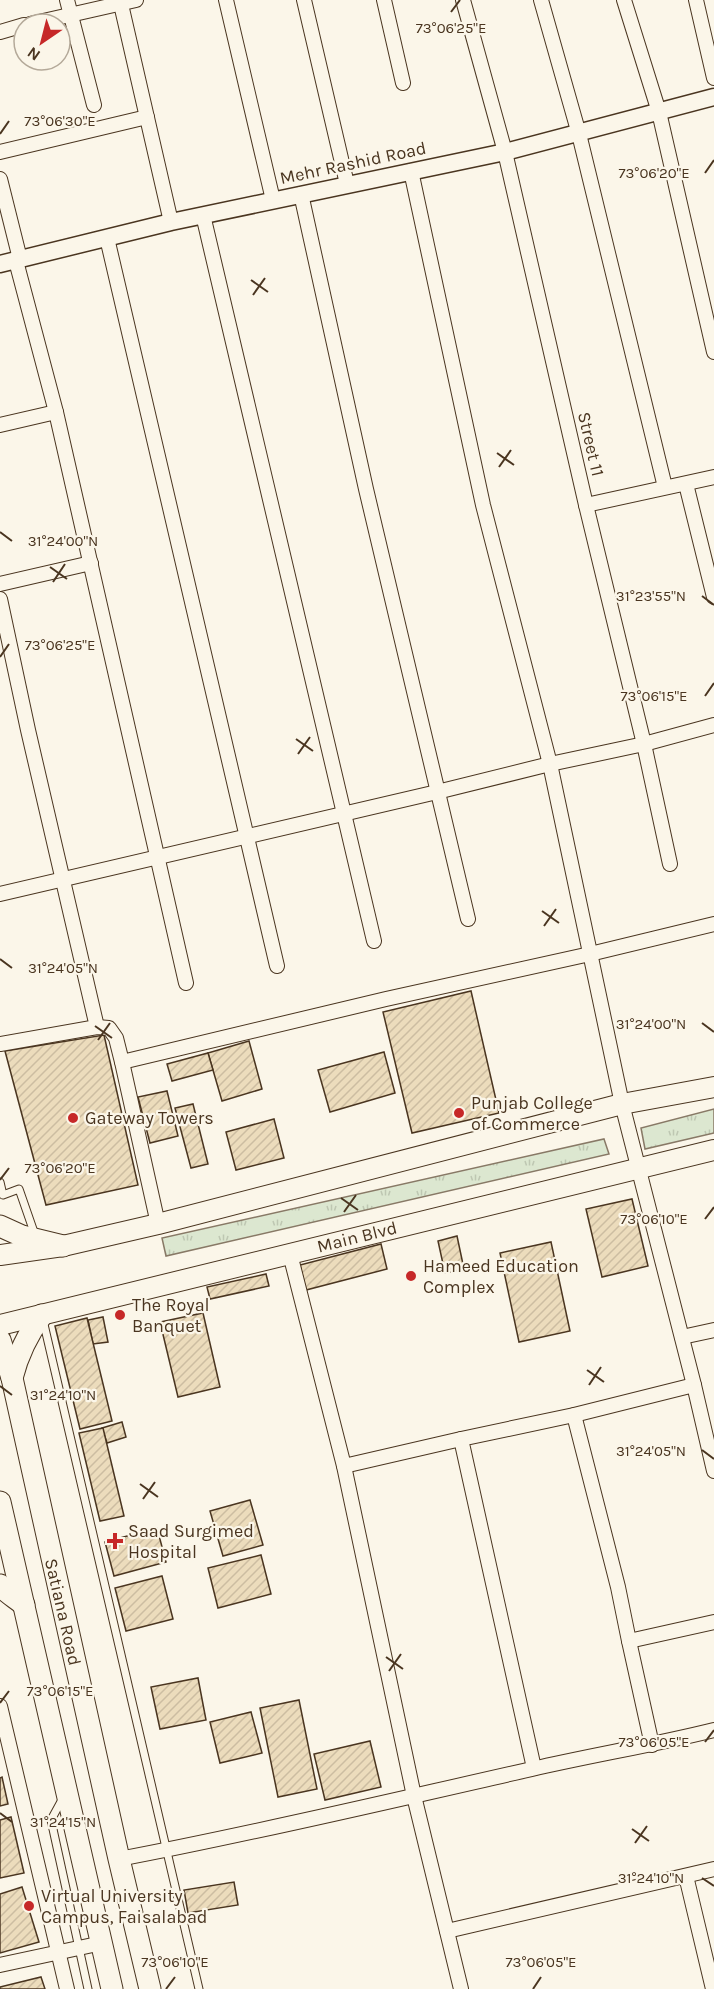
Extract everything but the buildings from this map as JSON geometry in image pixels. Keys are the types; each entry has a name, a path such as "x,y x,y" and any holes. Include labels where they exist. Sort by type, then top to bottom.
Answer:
{"main road":[{"path":"0,1255 63,1246 158,1224 622,1104 714,1087"},
{"name":"Main Blvd","path":"0,1325 714,1150"},
{"path":"0,1226 22,1236 63,1246"},
{"path":"12,1378 16,1359 26,1337 42,1315"},
{"name":"Satiana Road","path":"0,1340 12,1378 118,1859 150,1989"},
{"name":"Satiana Road","path":"0,1502 112,1989"},
{"path":"0,1585 3,1590 14,1595 24,1605"}],"street":[{"path":"94,105 69,7 136,0"},
{"path":"226,0 273,200"},
{"path":"304,0 347,184"},
{"path":"384,0 403,83"},
{"name":"Street 11","path":"463,0 505,152 670,864"},
{"path":"541,0 579,134 665,487"},
{"path":"624,0 659,112 714,352"},
{"path":"696,0 714,78"},
{"path":"120,2 171,222"},
{"name":"Mehr Rashid Road","path":"12,261 171,222 505,152 714,97"},
{"path":"0,152 147,117"},
{"path":"411,171 483,505 550,764 622,1104 714,1471"},
{"path":"0,179 12,261 56,412 186,983"},
{"path":"301,194 366,489 468,919"},
{"path":"203,215 374,941"},
{"path":"107,238 277,966"},
{"path":"0,425 56,412"},
{"path":"586,505 714,477"},
{"path":"686,484 714,597"},
{"path":"0,584 91,563"},
{"path":"0,599 61,878 97,1027"},
{"path":"0,894 714,726"},
{"path":"122,1062 375,1001 714,924"},
{"path":"1,1041 97,1027 109,1028 116,1038 158,1224"},
{"path":"290,1254 344,1466 414,1796 461,1989"},
{"path":"682,1337 714,1330"},
{"path":"344,1466 574,1415 693,1385"},
{"path":"574,1415 618,1587 651,1745"},
{"path":"460,1439 534,1768"},
{"path":"628,1641 714,1622"},
{"path":"0,1706 67,1989"},
{"path":"118,1859 714,1730"},
{"path":"447,1931 714,1869"},
{"path":"686,1876 713,1989"},
{"path":"0,1965 102,1943"}],"lane":[{"path":"0,1182 3,1195 19,1189 37,1240"},
{"path":"42,1315 199,1989"},
{"path":"67,1791 51,1820 88,1989"}],"green space":[{"path":"714,1109 714,1133 645,1149 641,1128"},
{"path":"604,1139 609,1154 166,1256 162,1238"}],"place":[{"name":"Punjab College of Commerce","path":"459,1113"},
{"name":"Gateway Towers","path":"73,1118"},
{"name":"Hameed Education Complex","path":"411,1276"},
{"name":"The Royal Banquet","path":"120,1315"},
{"name":"Saad Surgimed Hospital","path":"115,1541"},
{"name":"Virtual University Campus, Faisalabad","path":"29,1906"}]}
